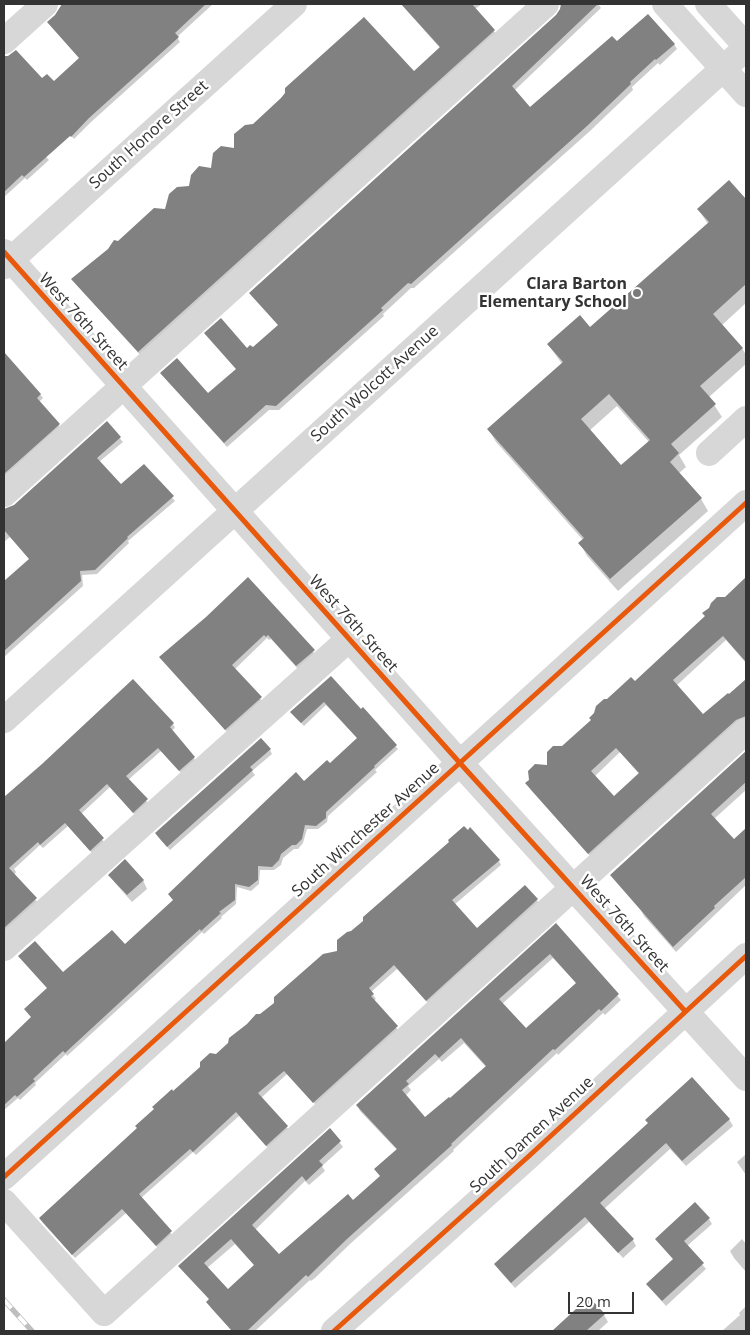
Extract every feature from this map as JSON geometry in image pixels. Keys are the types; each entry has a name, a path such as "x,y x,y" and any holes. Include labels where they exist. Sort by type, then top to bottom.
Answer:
{"street":[{"path":"4,41 45,4"},
{"name":"South Honore Street","path":"6,259 294,4"},
{"path":"4,494 546,4"},
{"path":"665,4 746,94"},
{"path":"708,4 746,47"},
{"name":"South Wolcott Avenue","path":"4,720 724,69 746,47"},
{"name":"West 76th Street","path":"6,259 124,386 349,639 746,1078"},
{"path":"709,453 746,419"},
{"name":"South Winchester Avenue","path":"4,1177 746,503"},
{"path":"4,948 349,639"},
{"path":"4,1202 104,1313 746,731"},
{"name":"South Damen Avenue","path":"334,1331 529,1156 746,956"}],"building":[{"path":"62,4 206,4 175,33 179,37 89,118 71,137 24,177 22,175 4,192 4,56 8,56 16,50 42,78 47,74 54,81 79,58 47,22 55,15"},
{"path":"401,4 472,4 495,30 138,352 71,279 108,249 114,240 118,241 154,208 165,209 169,194 177,187 189,186 191,175 199,166 211,168 213,153 221,146 234,148 234,134 245,125 253,124 281,98 285,93 285,88 364,17 414,71 440,47"},
{"path":"561,4 598,4 512,86 530,107 612,36 617,41 648,14 675,44 655,59 587,126 411,284 408,283 381,308 383,310 276,406 266,405 224,443 160,373 177,358 208,393 236,369 204,333 221,318 247,348 250,345 253,347 278,325 249,293 556,15"},
{"path":"729,180 746,199 746,284 713,314 743,348 700,386 716,404 671,444 679,453 670,462 702,498 610,579 578,543 584,538 487,429 563,362 547,344 580,315 590,327 709,222 697,209","holes":["609,394 650,440 621,465 581,419"]},
{"path":"4,352 41,394 37,398 60,424 4,474"},
{"path":"107,421 121,437 97,458 121,484 144,464 174,496 127,537 95,570 80,571 81,581 4,651 4,581 29,559 4,530 4,509 14,505"},
{"path":"248,577 315,650 296,666 268,635 266,637 264,635 232,665 262,697 225,730 159,657 206,617"},
{"path":"746,577 746,662 723,636 673,680 703,714 746,679 746,716 736,720 588,854 525,783 529,780 528,771 535,764 547,765 547,752 553,746 562,746 591,720 589,718 594,713 596,706 604,699 607,699 631,677 635,681 705,616 702,613 709,608 717,597 725,597","holes":["616,748 639,773 614,796 591,771"]},
{"path":"331,676 361,709 363,707 397,745 326,812 326,818 316,826 305,825 302,839 281,854 279,860 272,867 258,866 258,880 249,887 235,884 235,900 171,955 65,1053 63,1051 17,1097 15,1095 4,1105 4,1043 31,1017 24,1009 47,988 18,956 35,941 63,972 112,930 125,944 173,900 168,894 296,772 304,781 327,760 330,763 357,738 324,702 301,723 290,712"},
{"path":"133,679 174,723 170,727 195,757 179,771 158,748 126,776 148,799 133,813 107,784 79,810 104,838 90,851 65,823 40,845 38,842 9,868 37,898 4,928 4,797"},
{"path":"261,738 271,749 250,767 253,770 167,847 155,833"},
{"path":"746,751 746,782 711,814 734,839 746,828 746,877 673,947 610,875"},
{"path":"464,826 468,830 470,827 500,860 452,900 477,928 525,885 538,899 426,1001 394,965 369,988 374,994 371,996 398,1026 313,1103 284,1071 258,1093 288,1126 266,1146 236,1112 193,1152 190,1149 139,1194 172,1231 156,1246 122,1209 72,1255 39,1218 137,1128 135,1126 154,1109 152,1107 200,1067 200,1062 210,1053 216,1054 228,1043 229,1038 256,1014 260,1014 274,1003 274,997 323,954 337,951 337,940 363,921 363,917 449,842 448,840"},
{"path":"125,859 144,880 127,895 108,875"},
{"path":"556,923 619,994 601,1011 599,1009 555,1050 553,1049 452,1145 347,1239 308,1277 306,1275 247,1331 232,1331 206,1302 209,1299 178,1266 330,1128 341,1141 319,1161 323,1165 306,1181 302,1176 252,1225 279,1254 348,1194 353,1200 380,1176 374,1169 397,1149 356,1105","holes":["550,954 576,983 526,1028 499,999","461,1038 486,1066 425,1117 402,1090 409,1084 406,1081 435,1054 439,1058","231,1239 254,1265 228,1289 204,1263"]},
{"path":"692,1077 730,1119 682,1161 666,1143 600,1203 634,1239 618,1253 585,1217 511,1283 494,1264 648,1123 645,1120"},
{"path":"695,1202 710,1218 684,1241 704,1263 662,1301 646,1284 673,1259 655,1239"},
{"path":"589,1297 605,1314 586,1331 552,1331"}],"railway":[{"path":"4,1300 32,1331"}],"cycle path":[{"path":"4,252 459,762 685,1011"},
{"path":"4,1177 746,503"},
{"path":"334,1331 529,1156 746,956"}],"place":[{"name":"Clara Barton Elementary School","path":"637,293"}]}
